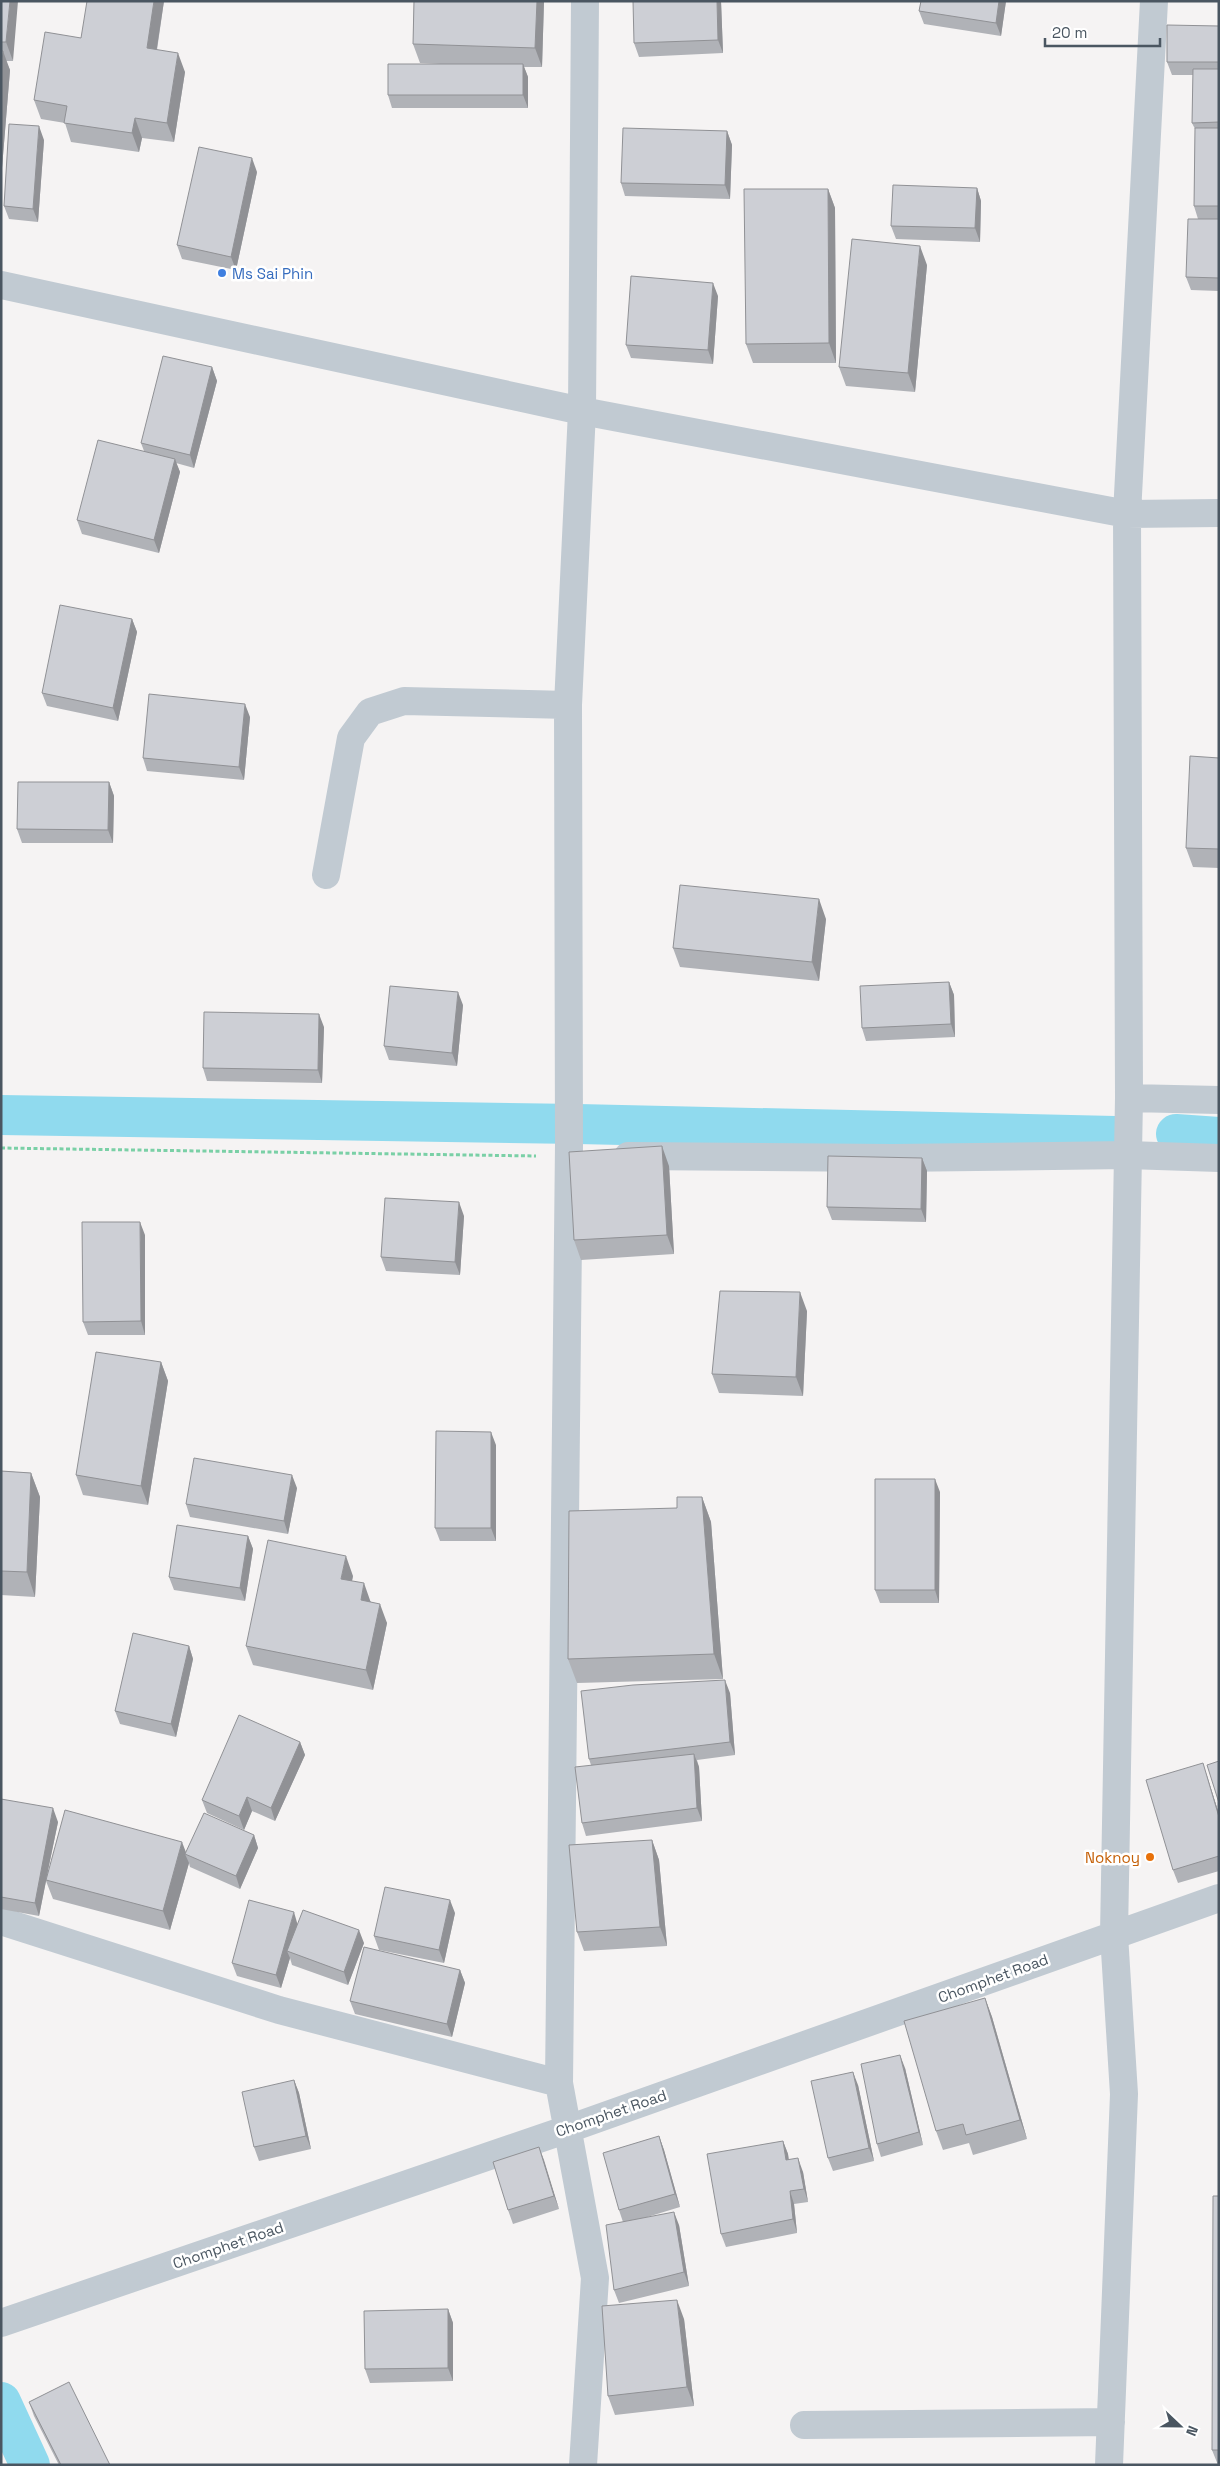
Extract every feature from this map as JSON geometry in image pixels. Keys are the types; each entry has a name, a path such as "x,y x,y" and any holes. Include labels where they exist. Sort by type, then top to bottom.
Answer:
{"street":[{"path":"583,2465 595,2278 558,2083 569,1150 568,705 582,411 585,1"},
{"path":"1109,2465 1124,2094 1114,1935 1126,1155 1129,1098 1127,514 1154,1"},
{"path":"1,285 582,411 1127,514 1219,513"},
{"path":"326,875 351,738 370,712 404,701 568,705"},
{"path":"1129,1098 1219,1100"},
{"path":"569,1150 893,1158 1126,1155 1219,1158"},
{"name":"Chomphet Road","path":"6,2321 568,2128 1219,1898"},
{"path":"1,1921 278,2010 558,2083"},
{"path":"804,2425 1110,2422"}],"path":[{"path":"1,1148 569,1150"}],"building":[{"path":"1,1 10,1 6,42 1,42"},
{"path":"87,1 154,1 147,48 178,53 167,123 135,118 132,133 64,123 67,106 34,100 45,32 81,38"},
{"path":"414,1 537,1 535,48 413,44"},
{"path":"633,1 717,1 718,40 634,43"},
{"path":"921,1 999,1 996,23 919,11"},
{"path":"1167,25 1219,26 1219,62 1167,62"},
{"path":"1,51 3,51 1,71"},
{"path":"388,64 523,64 523,95 388,95"},
{"path":"1193,69 1219,69 1219,122 1192,123"},
{"path":"9,124 39,126 33,209 4,206"},
{"path":"623,128 727,131 725,185 621,183"},
{"path":"1195,128 1219,128 1219,206 1194,206"},
{"path":"199,147 252,158 231,257 177,245"},
{"path":"893,185 977,188 975,228 891,226"},
{"path":"744,189 828,189 829,343 746,344"},
{"path":"1188,219 1219,219 1219,278 1186,277"},
{"path":"852,239 920,246 908,373 839,367"},
{"path":"631,276 713,283 708,350 626,345"},
{"path":"163,356 212,367 190,455 141,443"},
{"path":"98,440 175,459 154,540 77,520"},
{"path":"60,605 132,619 113,708 42,693"},
{"path":"149,694 245,704 239,767 143,758"},
{"path":"1190,756 1219,758 1219,849 1186,848"},
{"path":"18,782 109,782 108,830 17,829"},
{"path":"680,885 819,899 812,962 673,948"},
{"path":"949,982 951,1024 862,1028 860,986"},
{"path":"390,986 458,992 452,1053 384,1046"},
{"path":"204,1012 319,1014 318,1070 203,1068"},
{"path":"662,1146 667,1235 574,1240 569,1152"},
{"path":"828,1156 922,1158 921,1209 827,1207"},
{"path":"385,1198 459,1202 455,1262 381,1257"},
{"path":"82,1222 140,1222 141,1321 83,1322"},
{"path":"720,1291 800,1292 796,1377 712,1374"},
{"path":"96,1352 161,1362 141,1486 76,1475"},
{"path":"436,1431 491,1432 491,1528 435,1528"},
{"path":"194,1458 292,1475 284,1521 186,1504"},
{"path":"1,1471 31,1473 27,1572 1,1571"},
{"path":"875,1479 935,1479 935,1590 875,1590"},
{"path":"677,1497 702,1497 714,1654 568,1659 569,1511 677,1508"},
{"path":"177,1525 248,1536 240,1588 169,1577"},
{"path":"268,1540 346,1556 341,1579 364,1583 361,1600 380,1604 366,1670 246,1646"},
{"path":"133,1633 189,1646 171,1724 115,1711"},
{"path":"725,1680 730,1742 589,1759 581,1691 633,1685"},
{"path":"239,1715 300,1742 271,1808 247,1797 239,1816 202,1800"},
{"path":"694,1754 697,1808 582,1823 575,1767"},
{"path":"1219,1761 1219,1803 1207,1765"},
{"path":"1203,1763 1219,1817 1219,1856 1173,1870 1146,1780"},
{"path":"1,1799 53,1808 35,1903 1,1897"},
{"path":"65,1810 182,1842 163,1911 46,1880"},
{"path":"204,1813 254,1835 236,1876 185,1854"},
{"path":"652,1840 660,1927 577,1932 569,1845"},
{"path":"385,1887 450,1900 439,1950 374,1936"},
{"path":"249,1900 294,1912 276,1975 232,1963"},
{"path":"303,1910 359,1930 344,1972 287,1951"},
{"path":"364,1947 460,1970 447,2024 350,2001"},
{"path":"985,1998 1020,2120 966,2135 963,2124 936,2131 904,2021"},
{"path":"900,2055 919,2132 877,2144 861,2064"},
{"path":"853,2072 869,2148 828,2158 811,2081"},
{"path":"294,2080 306,2136 254,2147 242,2092"},
{"path":"659,2136 675,2194 619,2210 603,2153"},
{"path":"783,2141 786,2160 798,2158 804,2189 790,2191 793,2219 721,2234 707,2154"},
{"path":"539,2147 554,2196 508,2210 493,2162"},
{"path":"1213,2196 1219,2196 1219,2450 1212,2450"},
{"path":"674,2212 684,2272 614,2290 606,2225"},
{"path":"677,2300 687,2387 608,2396 602,2306"},
{"path":"448,2309 448,2368 365,2369 364,2311"},
{"path":"69,2382 110,2465 61,2465 29,2402"}],"waterway":[{"path":"1,1115 578,1124 1115,1136"},
{"path":"1176,1134 1219,1137"},
{"path":"1,2402 30,2465"}],"place":[{"name":"Ms Sai Phin","path":"222,273"},
{"name":"Noknoy","path":"1150,1857"}]}
